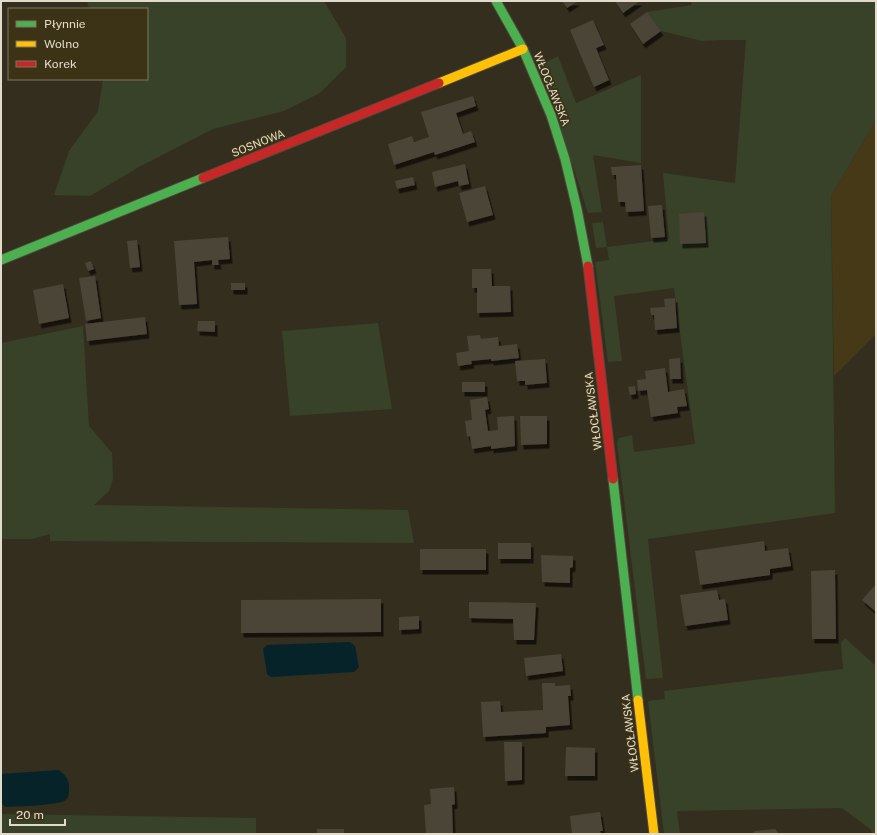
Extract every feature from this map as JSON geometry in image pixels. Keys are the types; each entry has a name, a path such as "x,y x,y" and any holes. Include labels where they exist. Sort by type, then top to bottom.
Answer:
{"main road":[{"name":"WŁOCŁAWSKA","path":"496,1 523,49 551,115 565,159 588,264 654,834"},
{"name":"SOSNOWA","path":"1,260 523,49"}],"shaded area":[{"path":"876,120 876,334 834,376 831,196"}],"green space":[{"path":"87,1 324,1 346,38 346,67 320,93 284,111 213,129 139,167 90,196 54,195 69,151 98,111 103,80 148,80 148,8 89,8"},
{"path":"690,1 876,1 876,120 831,196 835,513 648,539 663,678 646,679 617,443 619,438 632,435 634,452 695,444 674,288 614,296 622,361 608,362 595,262 609,260 607,247 669,239 663,173 735,183 746,40 702,41 661,31 647,12 692,5"},
{"path":"558,56 576,103 641,75 641,163 593,155 602,212 588,213 540,65"},
{"path":"603,222 607,247 596,248 592,223"},
{"path":"378,323 392,409 290,416 282,331"},
{"path":"83,326 89,426 112,453 113,479 109,491 94,505 408,510 414,543 50,541 50,534 32,539 1,539 1,343"},
{"path":"845,638 876,666 876,834 873,834 870,829 842,808 677,811 680,834 664,834 648,701 665,699 664,691 843,669 841,643"},
{"path":"1,814 256,818 256,834 1,834"}],"water":[{"path":"350,642 355,646 359,667 354,672 271,677 267,674 263,649 267,645"},
{"path":"59,770 68,780 69,794 66,800 55,803 6,807 1,804 1,774"}],"building":[{"path":"562,1 578,1 567,8"},
{"path":"615,1 640,1 623,13"},
{"path":"647,12 661,31 643,44 630,24"},
{"path":"593,20 604,45 596,48 609,80 594,87 570,30"},
{"path":"473,96 476,106 456,113 463,134 471,131 475,142 435,155 434,152 394,165 388,144 412,136 414,142 429,137 421,112"},
{"path":"465,164 469,184 459,186 458,181 435,187 432,172"},
{"path":"641,165 644,211 626,212 625,202 618,202 616,175 612,175 611,167"},
{"path":"413,177 415,185 397,189 395,181"},
{"path":"485,186 493,215 467,222 459,193"},
{"path":"662,205 665,237 651,238 648,206"},
{"path":"704,212 706,243 680,244 679,214"},
{"path":"228,237 230,259 218,260 219,265 212,265 212,260 194,262 197,304 179,305 174,241"},
{"path":"137,240 140,267 130,268 127,241"},
{"path":"91,261 94,269 88,271 85,263"},
{"path":"472,269 491,269 492,286 510,286 511,312 477,313 477,288 472,288"},
{"path":"95,276 101,318 86,321 79,278"},
{"path":"231,283 245,283 245,290 231,290"},
{"path":"63,284 69,318 39,324 33,290"},
{"path":"675,298 677,328 655,330 654,315 651,315 650,308 665,307 664,299"},
{"path":"145,317 147,334 87,341 85,324"},
{"path":"198,321 215,321 215,332 197,331"},
{"path":"480,335 481,339 498,337 499,346 517,344 519,358 491,361 491,359 471,361 472,364 458,366 456,353 469,351 467,336"},
{"path":"680,358 681,379 670,379 669,359"},
{"path":"545,359 547,383 525,385 525,381 517,381 515,361"},
{"path":"665,368 668,392 684,389 687,406 677,407 678,413 651,417 647,390 638,391 637,380 646,379 645,371"},
{"path":"462,382 485,382 485,392 462,392"},
{"path":"635,386 636,394 630,395 628,387"},
{"path":"487,397 489,409 485,410 488,431 498,430 497,417 514,416 515,446 491,449 491,446 472,449 470,436 467,437 465,421 472,420 470,400"},
{"path":"520,416 547,416 547,444 521,445"},
{"path":"764,541 765,551 788,548 791,566 770,569 770,575 700,585 695,551"},
{"path":"498,543 531,543 531,559 498,559"},
{"path":"420,549 486,549 486,570 420,570"},
{"path":"541,555 573,556 573,567 570,568 570,583 542,582"},
{"path":"835,570 836,639 812,639 811,571"},
{"path":"876,584 876,612 862,600"},
{"path":"717,590 719,600 725,599 728,620 685,626 680,595"},
{"path":"381,599 381,632 241,633 241,600"},
{"path":"469,602 536,603 534,640 514,640 513,619 469,618"},
{"path":"419,616 419,629 399,630 399,617"},
{"path":"561,654 563,671 526,676 524,658"},
{"path":"542,683 555,683 555,686 570,685 571,696 568,696 570,725 546,727 546,733 483,737 481,702 500,701 501,712 543,710"},
{"path":"504,742 522,742 522,780 505,781"},
{"path":"566,747 595,748 595,776 565,776"},
{"path":"454,787 455,804 452,805 453,834 426,834 424,805 431,804 430,789"},
{"path":"600,812 603,831 600,831 601,834 572,834 570,816"},
{"path":"317,829 344,829 344,834 317,834"},
{"path":"775,829 779,834 752,834 755,831"}],"traffic: fast":[{"path":"496,1 523,49 551,115 565,159 577,209 588,266"},
{"path":"1,260 203,178"},
{"path":"613,479 638,700"}],"traffic: slow":[{"path":"439,83 523,49"},
{"path":"638,700 654,834"}],"traffic: jam":[{"path":"203,178 439,83"},
{"path":"588,266 613,479"}]}
